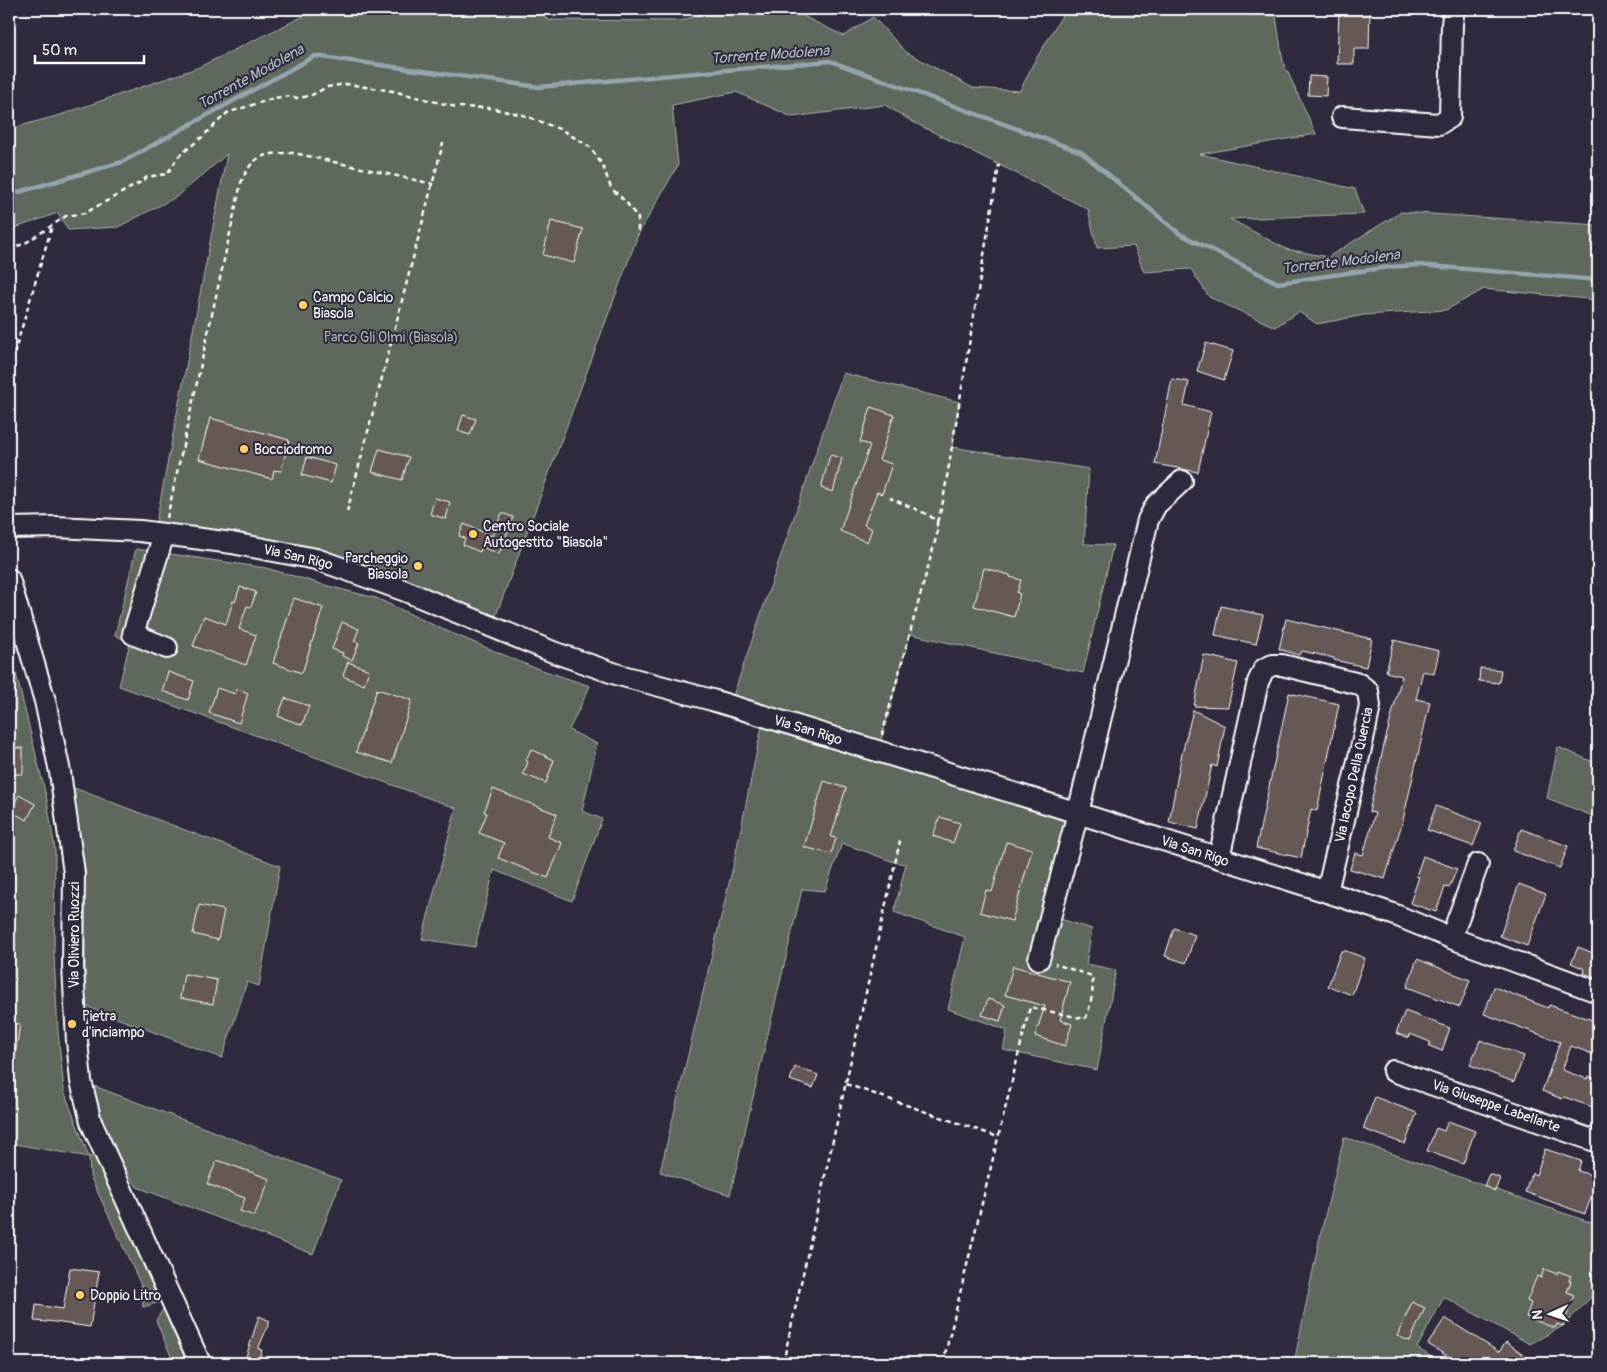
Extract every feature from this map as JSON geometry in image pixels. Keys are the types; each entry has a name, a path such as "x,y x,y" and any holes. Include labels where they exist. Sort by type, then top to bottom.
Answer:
{"street":[{"path":"1342,117 1439,124 1450,117 1454,9"},
{"path":"1039,959 1078,813 1148,520 1156,504 1182,481"},
{"name":"Via San Rigo","path":"9,528 56,527 140,531 232,543 316,559 403,590 582,663 712,700 878,751 1327,892 1392,914 1451,938 1598,992"},
{"path":"164,534 133,634 167,648"},
{"name":"Via Oliviero Ruozzi","path":"9,580 45,701 60,772 74,873 73,966 77,1041 81,1081 91,1122 200,1363"},
{"name":"Via Iacopo Della Quercia","path":"1219,858 1258,682 1264,669 1273,665 1282,665 1359,684 1368,691 1370,706 1327,892"},
{"path":"1451,938 1478,864"},
{"name":"Via Giuseppe Labellarte","path":"1394,1070 1598,1142"}],"path":[{"path":"9,250 27,242 66,216 85,213 147,177 167,174 179,156 227,113 274,98 310,96 327,87 346,84 393,91 456,107 490,108 523,115 562,130 590,147 602,166 611,188 626,202 638,218 638,235"},
{"path":"348,512 443,143"},
{"path":"164,534 241,183 246,169 263,156 276,153 294,153 432,184"},
{"path":"878,751 937,534 937,522 942,507 999,165"},
{"path":"9,371 52,226"},
{"path":"890,498 928,515 937,522"},
{"path":"783,1363 900,841"},
{"path":"944,1363 1030,1007 1085,1019 1090,1008 1092,976 1039,959"},
{"path":"846,1084 998,1137"}],"green space":[{"name":"Parco Gli Olmi (Biasola)","path":"384,9 537,9 548,20 680,21 718,9 789,9 844,36 873,17 906,52 973,88 1020,91 1033,64 1066,9 1118,9 1276,16 1283,62 1316,134 1200,154 1355,189 1364,214 1230,219 1286,249 1328,257 1401,212 1598,225 1598,300 1484,289 1446,310 1364,315 1317,324 1299,312 1275,327 1209,297 1191,269 1144,272 1134,246 1097,248 1088,209 913,122 885,105 792,117 736,92 672,105 678,165 638,235 495,618 325,552 154,533 227,154 178,196 118,227 68,230 58,213 9,230 9,129 60,115 197,68 306,15"},
{"path":"843,373 959,402 952,447 1089,469 1084,544 1113,545 1083,673 910,634 878,751 1078,813 1051,916 1092,929 1086,964 1116,970 1097,1070 1003,1050 1007,1030 948,1009 965,937 894,912 906,864 894,862 842,843 825,891 802,889 730,1195 660,1172 733,867 764,716 730,705"},
{"path":"136,549 266,568 376,598 442,629 530,666 590,686 569,730 597,744 582,811 602,819 572,901 494,870 475,947 422,939 456,808 119,686 130,643 115,635"},
{"path":"9,645 47,800 55,850 54,955 58,1032 64,1091 89,1157 9,1143"},
{"path":"1558,747 1598,764 1598,866 1595,817 1547,798"},
{"path":"74,788 280,866 259,986 247,982 222,1058 85,1006 85,904"},
{"path":"94,1086 341,1180 313,1254 137,1187 110,1139"},
{"path":"1344,1137 1598,1225 1598,1290 1563,1326 1530,1344 1444,1297 1417,1348 1441,1363 1294,1363 1319,1241"},
{"path":"107,1156 203,1363 174,1363 156,1320 170,1299 143,1307 142,1287 90,1176 89,1157"}],"building":[{"path":"1339,9 1370,9 1369,49 1354,49 1354,64 1337,64"},
{"path":"1309,76 1327,77 1326,96 1308,95"},
{"path":"551,221 583,229 574,263 543,255"},
{"path":"1206,343 1233,351 1224,380 1197,371"},
{"path":"1172,379 1189,382 1184,405 1211,412 1198,472 1155,464"},
{"path":"871,407 894,415 879,460 892,464 882,494 877,492 864,525 872,529 867,542 840,531 870,445 860,442"},
{"path":"463,415 476,419 470,435 458,431"},
{"name":"Bocciodromo","path":"210,418 289,440 281,471 274,470 272,479 199,459"},
{"path":"379,449 409,457 402,480 372,472"},
{"path":"830,455 842,458 833,492 821,488"},
{"path":"307,457 336,465 331,483 302,475"},
{"path":"435,498 450,502 446,519 430,514"},
{"name":"Centro Sociale Autogestito \"Biasola\"","path":"502,513 513,517 499,554 482,547 480,552 463,545 465,538 459,536 464,524 492,536"},
{"path":"984,568 1021,580 1017,593 1020,594 1014,617 974,606"},
{"path":"240,587 256,592 251,607 247,606 239,629 256,635 246,665 193,646 204,616 226,624 233,601 235,602"},
{"path":"294,598 323,608 302,673 273,663"},
{"path":"1221,606 1263,615 1256,644 1215,635"},
{"path":"1286,619 1372,639 1366,667 1302,651 1299,655 1279,649"},
{"path":"342,622 359,629 354,641 359,643 352,660 342,656 343,653 332,649"},
{"path":"1394,640 1439,651 1434,674 1423,671 1416,699 1430,702 1403,820 1385,879 1350,869 1355,853 1363,855 1375,813 1369,812 1402,676 1386,672"},
{"path":"1204,655 1238,663 1228,707 1194,706"},
{"path":"348,662 369,670 364,685 343,676"},
{"path":"1480,668 1501,670 1499,683 1479,681"},
{"path":"168,672 194,681 188,700 162,691"},
{"path":"217,688 235,694 237,689 248,693 239,723 209,713"},
{"path":"377,689 412,700 392,763 356,752"},
{"path":"1289,693 1339,704 1317,811 1311,809 1301,858 1256,848"},
{"path":"285,698 309,706 302,725 278,716"},
{"path":"1193,710 1225,726 1217,767 1212,765 1198,829 1169,822 1181,758"},
{"path":"9,748 23,748 23,774 9,772"},
{"path":"531,749 554,760 546,783 523,774"},
{"path":"824,781 846,788 831,837 836,838 831,854 804,847"},
{"path":"493,789 557,814 548,837 562,843 548,878 498,858 504,843 479,833 487,813 484,812"},
{"path":"19,795 35,804 27,820 10,811"},
{"path":"1436,806 1482,823 1473,846 1427,830"},
{"path":"940,817 960,823 953,843 933,836"},
{"path":"1521,829 1568,846 1560,868 1513,851"},
{"path":"1006,842 1032,849 1012,921 980,912 986,890 992,892"},
{"path":"1423,856 1457,869 1449,888 1445,887 1436,912 1410,903 1419,877 1416,876"},
{"path":"1519,884 1546,894 1527,946 1500,936"},
{"path":"199,905 224,910 218,940 193,934"},
{"path":"1174,928 1195,935 1186,963 1165,956"},
{"path":"1578,947 1598,955 1598,979 1584,973 1585,969 1571,963"},
{"path":"1341,951 1365,958 1352,995 1328,986"},
{"path":"1417,959 1470,980 1460,1007 1407,987"},
{"path":"1013,966 1070,982 1060,1020 1072,1024 1065,1046 1035,1036 1045,1006 1005,995"},
{"path":"184,974 217,980 213,1004 180,998"},
{"path":"1494,987 1548,1008 1549,1005 1598,1022 1598,1056 1571,1046 1562,1070 1587,1079 1588,1076 1598,1080 1598,1109 1542,1091 1560,1042 1484,1014"},
{"path":"988,999 1005,1005 1000,1021 982,1015"},
{"path":"1405,1011 1450,1028 1442,1051 1429,1046 1430,1042 1410,1034 1409,1038 1396,1033"},
{"path":"9,1023 20,1024 15,1056 9,1056"},
{"path":"1480,1040 1524,1056 1514,1082 1470,1065"},
{"path":"795,1067 818,1075 813,1088 790,1080"},
{"path":"1375,1097 1417,1113 1405,1144 1363,1129"},
{"path":"1448,1121 1475,1131 1463,1164 1427,1151 1436,1128 1444,1131"},
{"path":"1545,1149 1581,1161 1578,1171 1598,1177 1585,1214 1525,1192 1532,1173 1536,1175"},
{"path":"217,1160 270,1179 254,1216 240,1211 245,1198 207,1184"},
{"path":"1489,1174 1500,1178 1495,1191 1484,1186"},
{"name":"Doppio Litro","path":"70,1268 99,1272 90,1327 34,1321 36,1305 63,1309"},
{"path":"1544,1269 1557,1274 1558,1271 1571,1276 1567,1292 1574,1295 1563,1326 1557,1324 1555,1328 1526,1317 1531,1303 1527,1301 1537,1276 1541,1278"},
{"path":"1412,1302 1425,1308 1410,1341 1397,1336"},
{"path":"259,1316 270,1321 258,1349 262,1350 258,1363 244,1363"},
{"path":"1445,1318 1499,1352 1506,1342 1523,1354 1517,1363 1458,1363 1428,1344"}],"waterway":[{"name":"Torrente Modolena","path":"9,193 19,192 122,162 315,56 539,87 830,61 1081,152 1180,234 1278,283 1389,267 1418,265 1598,280"}],"place":[{"name":"Campo Calcio Biasola","path":"303,305"},
{"name":"Bocciodromo","path":"244,449"},
{"name":"Centro Sociale Autogestito \"Biasola\"","path":"473,534"},
{"name":"Parcheggio Biasola","path":"418,566"},
{"name":"Pietra d'inciampo","path":"72,1024"},
{"name":"Doppio Litro","path":"80,1295"}]}
